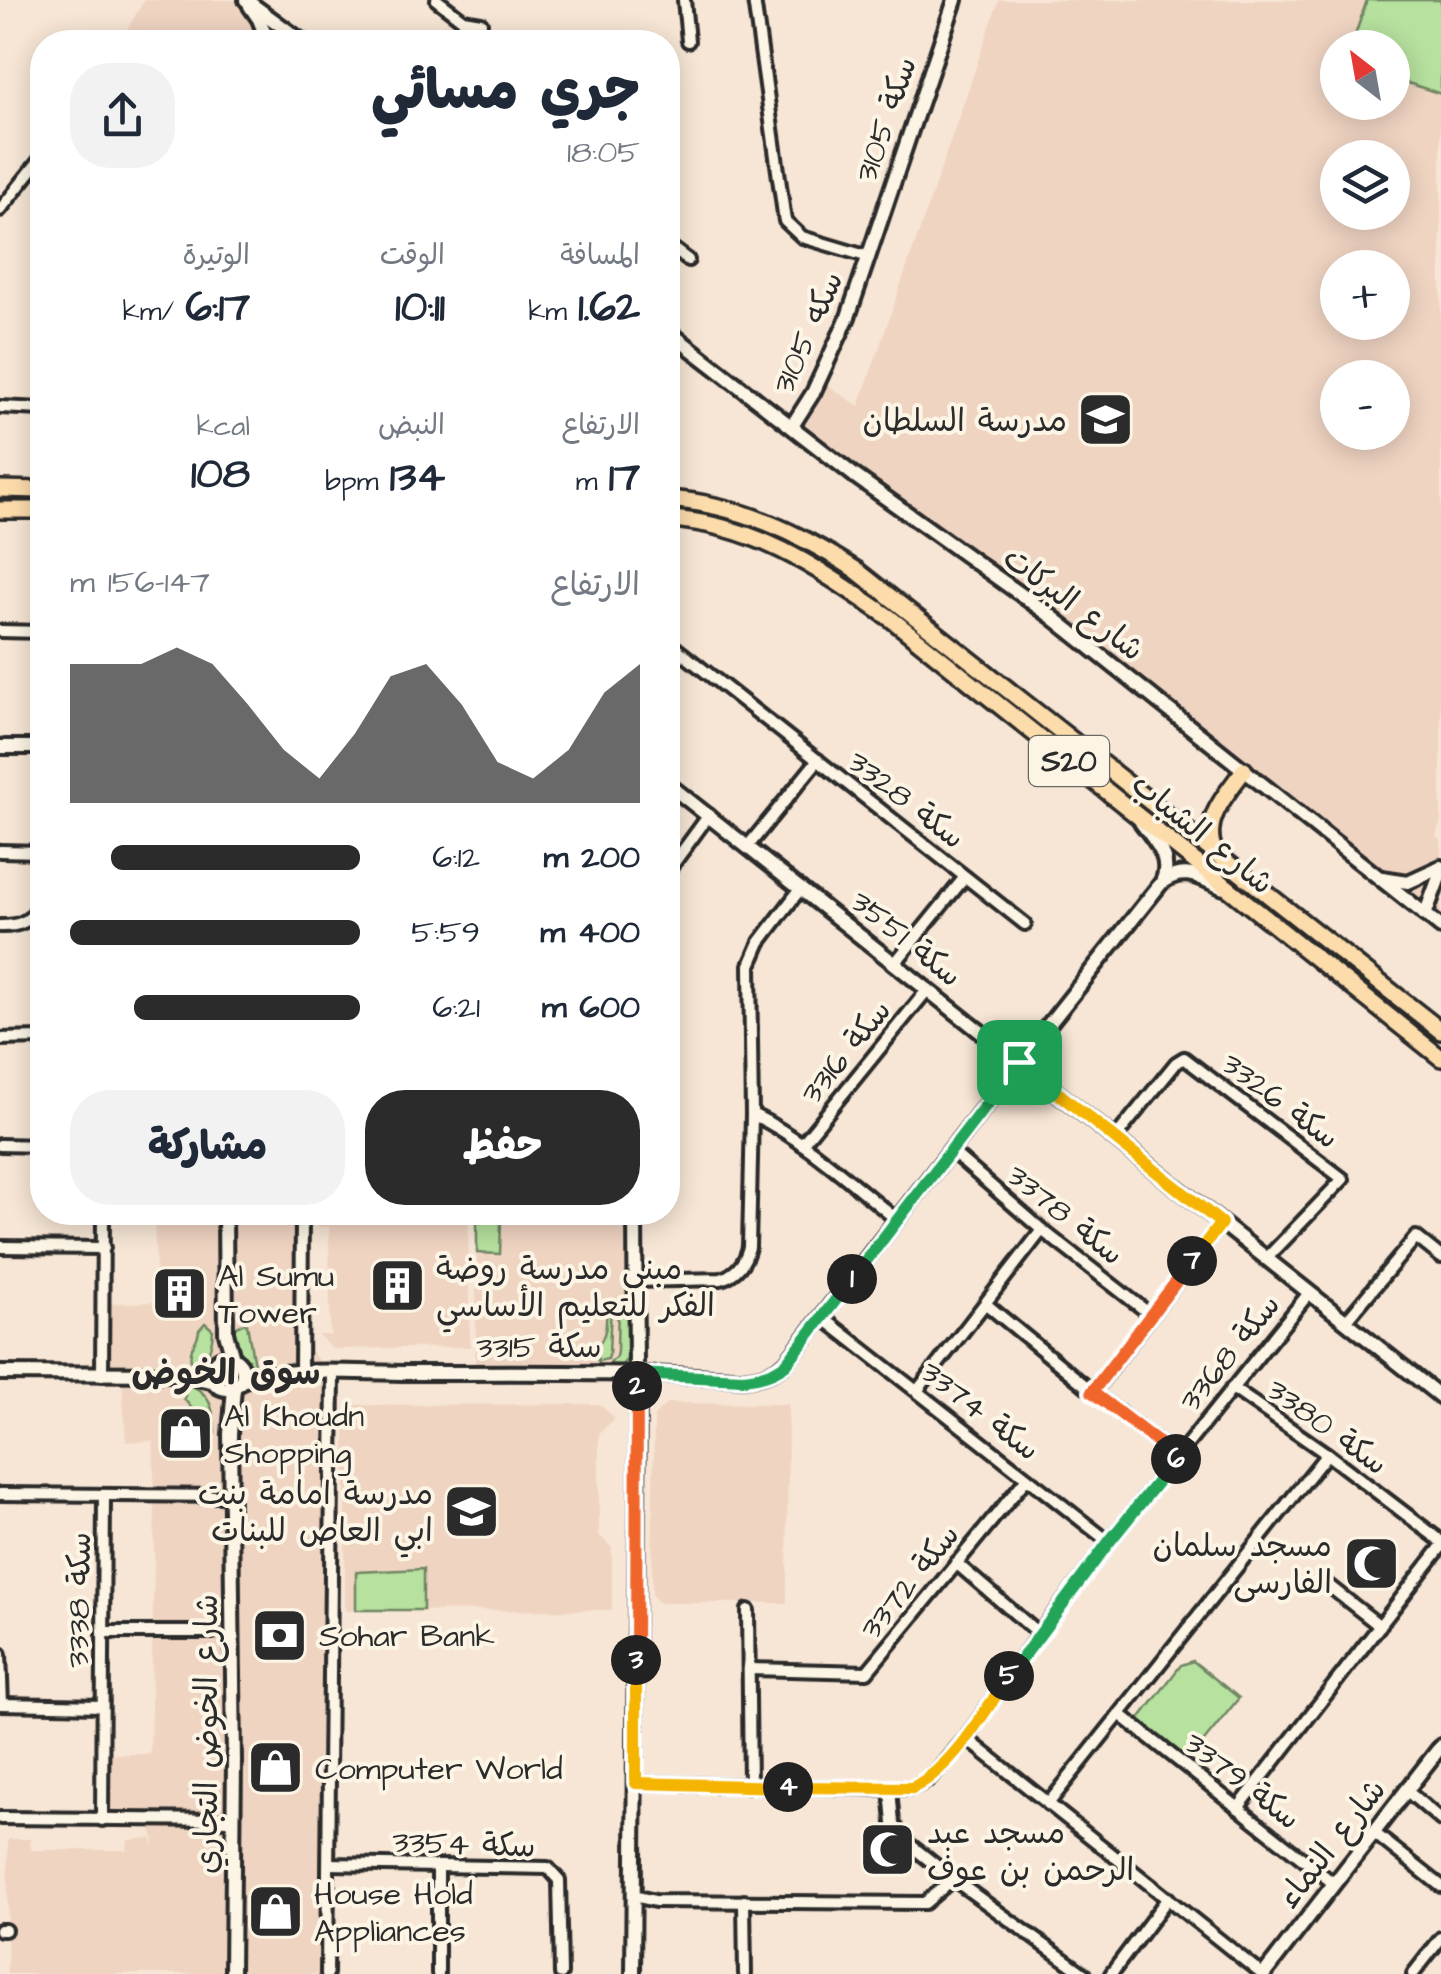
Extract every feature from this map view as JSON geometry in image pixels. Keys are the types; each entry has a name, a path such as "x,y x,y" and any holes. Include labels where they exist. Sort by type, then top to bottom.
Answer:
{"main road":[{"path":"0,489 30,490"},
{"name":"شارع الشباب","path":"680,501 725,507 781,528 820,546 856,570 1441,1030"},
{"path":"0,510 30,510"},
{"name":"شارع الشباب","path":"680,522 729,530 768,543 807,562 890,618 1441,1058"},
{"path":"1214,851 1209,830 1214,815 1244,770"},
{"path":"1183,826 1203,824 1214,815"}],"street":[{"path":"246,0 278,30"},
{"path":"246,0 263,30"},
{"path":"437,0 463,20 481,23"},
{"path":"684,0 688,41"},
{"path":"754,0 786,221 802,237 869,257"},
{"name":"سكة 3105","path":"869,257 955,0"},
{"path":"0,210 30,172"},
{"path":"680,254 688,260"},
{"name":"سكه 3105","path":"792,426 813,393 848,317 869,257"},
{"name":"شارع البركات","path":"680,340 854,476 1051,616 1441,927"},
{"path":"0,407 30,408"},
{"path":"0,632 30,632"},
{"name":"سكة 3328","path":"680,651 1025,924"},
{"path":"0,747 30,747"},
{"name":"سكة 3328","path":"748,846 818,760"},
{"name":"سكة 3551","path":"680,793 1441,1398"},
{"path":"680,854 709,815"},
{"path":"1137,816 1165,857 1162,882"},
{"path":"0,851 30,852"},
{"path":"1378,878 1408,882 1441,869"},
{"path":"1426,915 1441,869"},
{"path":"1162,882 1184,872 1231,891"},
{"name":"سكة 3328","path":"895,963 965,877"},
{"name":"سكة 3315","path":"0,1373 222,1377 301,1373 636,1374 743,1379 769,1374 786,1364 1162,882"},
{"path":"635,1281 721,1280 732,1276 746,1258 752,1114 750,965 760,942 801,888"},
{"path":"0,926 30,920"},
{"name":"سكة 3316","path":"802,1144 928,989"},
{"path":"0,1038 30,1038"},
{"name":"سكة 3326","path":"1115,1138 1184,1058 1343,1179 1266,1258"},
{"name":"سكة 3316","path":"752,1114 802,1144 897,1220"},
{"path":"0,1145 30,1146"},
{"name":"سكة 3378","path":"951,1151 1042,1230 1150,1315"},
{"path":"1092,1392 1221,1223"},
{"path":"102,1375 104,1225"},
{"name":"شارع الخوض التجاري","path":"225,1225 226,1332 222,1377 230,1434 232,1496 232,1974"},
{"path":"301,1373 302,1225"},
{"path":"634,1974 638,1393 635,1225"},
{"path":"916,1392 1042,1230"},
{"path":"1346,1321 1416,1237 1441,1258"},
{"path":"0,1247 104,1248"},
{"name":"سكة 3368","path":"636,1783 890,1789 912,1788 930,1780 966,1738 1109,1542 1309,1292"},
{"path":"986,1304 1177,1457"},
{"name":"سكة 3374","path":"822,1318 1109,1542"},
{"name":"شارع الخوض التجاري","path":"222,1377 237,1361 226,1332"},
{"name":"سكة 3315","path":"222,1377 237,1361 278,1374"},
{"path":"328,1974 333,1373"},
{"name":"سكة 3380","path":"1232,1388 1327,1454 1441,1544 1238,1808"},
{"path":"1048,1804 1327,1454"},
{"name":"سكة 3372","path":"750,1669 866,1672 1027,1478"},
{"path":"0,1494 232,1496"},
{"name":"سكة 3338","path":"102,1820 104,1495"},
{"path":"956,1563 1039,1634"},
{"path":"1324,1582 1380,1626"},
{"path":"748,1610 750,1786"},
{"path":"103,1632 214,1632"},
{"path":"0,1654 1,1704"},
{"name":"سكة 3338","path":"1,1704 102,1706"},
{"name":"سكة 3379","path":"1121,1715 1334,1883"},
{"path":"966,1738 1263,1974"},
{"name":"شارع النماء","path":"1263,1974 1441,1746"},
{"path":"890,1789 891,1818 900,1835 953,1879 1084,1974"},
{"path":"1406,1790 1441,1820"},
{"path":"0,1818 234,1820"},
{"path":"1374,1832 1441,1886"},
{"name":"سكة 3354","path":"328,1864 548,1868 559,1880 561,1974"},
{"path":"438,1866 438,1974"},
{"path":"634,1896 655,1901 925,1903 953,1879"},
{"path":"1110,1974 1168,1898"},
{"path":"744,1901 746,1974"},
{"path":"1414,1974 1441,1938"}],"shaded area":[{"path":"144,0 249,0 288,30 127,30"},
{"name":"مدرسة السلطان","path":"999,0 1441,0 1441,820 1436,835 1441,840 1441,923 792,427 824,383 859,406"},
{"name":"سوق الخوض","path":"154,1225 310,1225 311,1351 338,1377 331,1974 7,1974 8,1839 30,1839 31,1850 127,1850 128,1840 152,1838 153,1847 154,1838 150,1825 96,1825 96,1754 150,1754 155,1504 153,1441 126,1442 122,1381 92,1381 97,1304 157,1302"},
{"path":"468,1225 470,1347 332,1349 318,1335 330,1335 329,1227 317,1227"},
{"path":"477,1225 630,1225 628,1358 624,1368 475,1369"},
{"path":"667,1403 788,1404 787,1603 659,1603 652,1595 654,1416"},
{"name":"مدرسة امامة بنت ابي العاص للبنات","path":"599,1404 613,1416 599,1434 599,1535 612,1548 612,1610 345,1611 345,1413 353,1405"}],"green space":[{"path":"1367,0 1441,0 1441,94 1410,84 1410,30 1357,30"},
{"path":"477,1225 501,1225 500,1254 477,1253"},
{"path":"606,1300 611,1300 609,1356 598,1361 596,1348 605,1331"},
{"path":"618,1300 628,1300 628,1358 620,1367 608,1369 617,1351"},
{"path":"205,1323 213,1330 210,1347 206,1357 191,1362 192,1348"},
{"path":"244,1323 254,1365 240,1356 230,1331"},
{"path":"190,1385 207,1399 215,1433 198,1433 198,1416 184,1399"},
{"path":"423,1569 423,1610 356,1610 356,1572"},
{"path":"1193,1661 1239,1698 1187,1762 1139,1720 1181,1665"}],"place":[{"name":"مدرسة السلطان","path":"1106,420"},
{"name":"مبنى مدرسة روضة الفكر للتعليم الأساسي","path":"397,1286"},
{"name":"Al Sumu Tower","path":"179,1293"},
{"name":"Al Khoudn Shopping","path":"185,1433"},
{"name":"مدرسة امامة بنت ابي العاص للبنات","path":"472,1511"},
{"name":"مسجد سلمان الفارسى","path":"1371,1563"},
{"name":"Sohar Bank","path":"280,1635"},
{"name":"Computer World","path":"276,1768"},
{"name":"مسجد عبد الرحمن بن عوف","path":"888,1850"},
{"name":"House Hold Appliances","path":"275,1911"}],"district":[{"name":"سوق الخوض","path":"226,1372"}],"route":[{"path":"1019,1062 1221,1223 1092,1392 1177,1457 1039,1634 966,1738 930,1780 912,1788 890,1789 636,1783 636,1374 758,1378 786,1364 1019,1062"}]}
